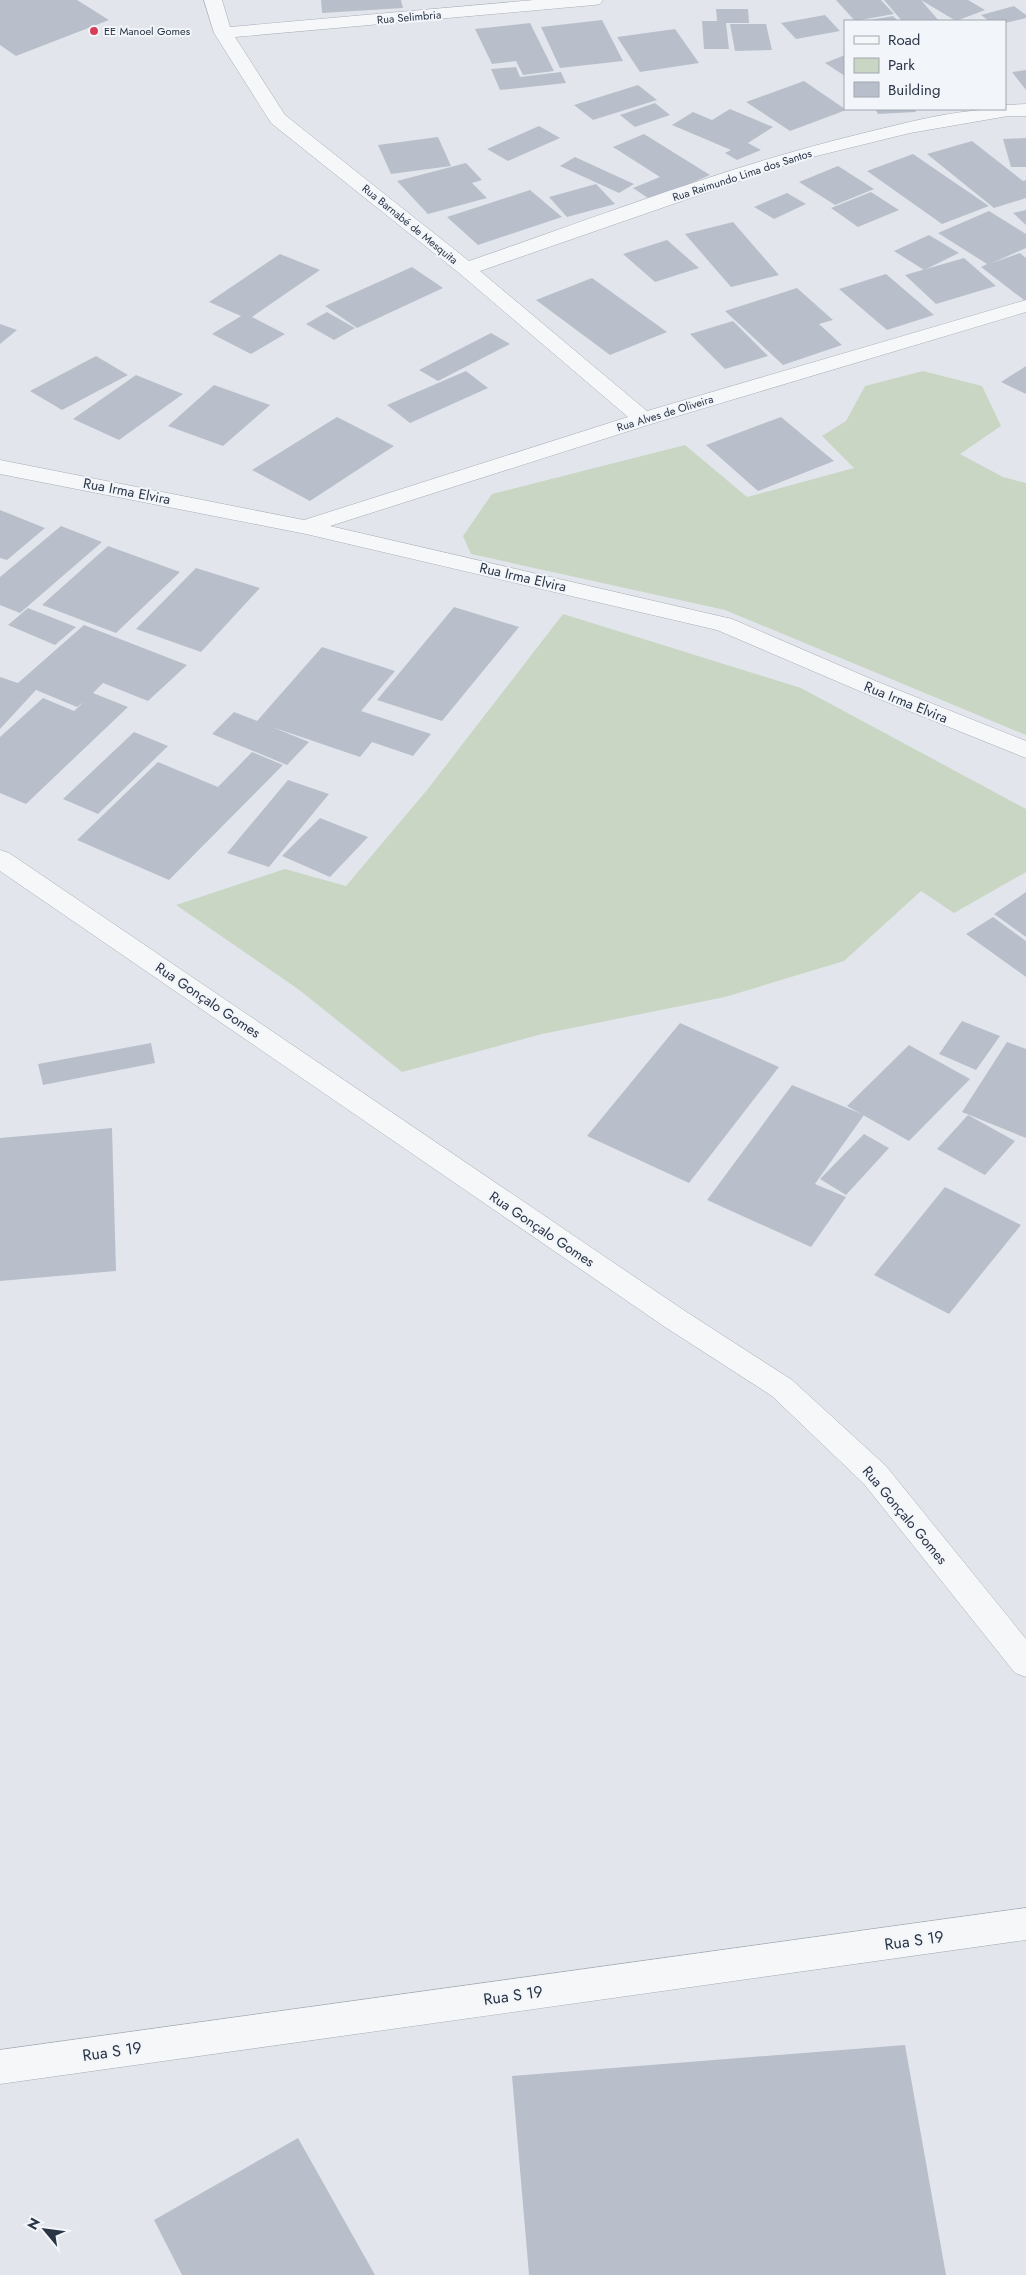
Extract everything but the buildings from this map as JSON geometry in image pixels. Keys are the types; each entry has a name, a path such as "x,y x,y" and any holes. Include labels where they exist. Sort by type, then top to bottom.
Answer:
{"street":[{"name":"Rua Barnabé de Mesquita","path":"212,0 223,33 278,119 466,269 644,420"},
{"name":"Rua Selimbria","path":"223,33 594,0"},
{"name":"Rua Raimundo Lima dos Santos","path":"466,269 793,156 910,127 1008,110 1026,110"},
{"name":"Rua Alves de Oliveira","path":"306,527 644,420 1026,306"},
{"path":"0,451 46,474"},
{"name":"Rua Irma Elvira","path":"0,467 46,474 306,527 724,624 870,687 1026,750"},
{"name":"Rua Gonçalo Gomes","path":"0,859 675,1319 782,1388 875,1475 1026,1663"},
{"name":"Rua S 19","path":"0,2067 1026,1924"}],"green space":[{"path":"923,371 982,386 1001,426 960,454 1003,477 1026,483 1026,735 725,610 471,554 463,536 492,494 685,445 747,497 854,468 822,436 846,421 865,386"},
{"path":"563,614 801,688 1026,809 1026,872 954,913 921,891 844,961 725,997 542,1034 402,1072 298,989 176,905 285,869 346,886 427,790"}],"place":[{"name":"EE Manoel Gomes","path":"94,31"}]}
